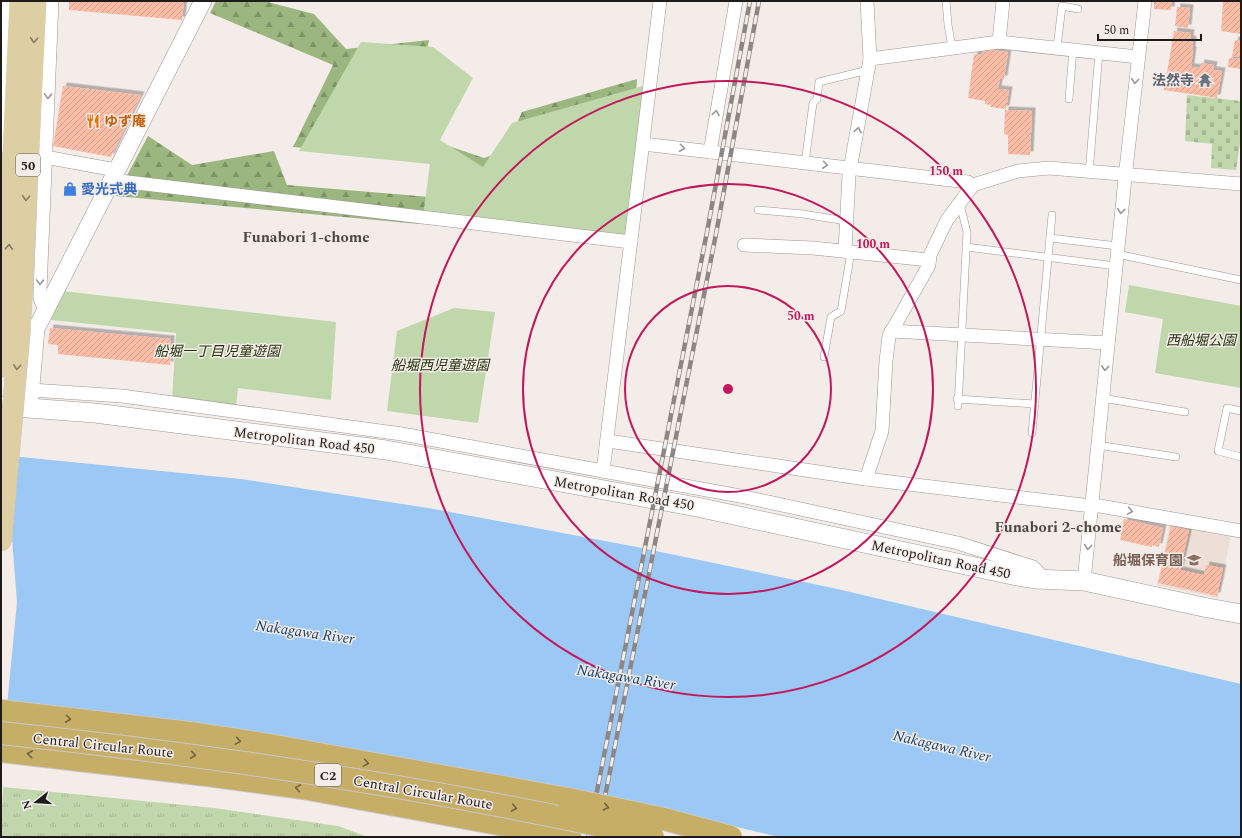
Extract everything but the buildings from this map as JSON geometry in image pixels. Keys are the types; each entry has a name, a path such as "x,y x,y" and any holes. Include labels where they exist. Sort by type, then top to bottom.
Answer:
{"highway":[{"path":"1,711 198,734 269,745 568,799 664,819 731,837"},
{"name":"Central Circular Route","path":"1,734 128,747 298,770 476,800 653,837"},
{"name":"Central Circular Route","path":"1,751 207,775 303,788 570,837"},
{"path":"1,765 148,779 385,816 488,837"}],"main road":[{"name":"50","path":"1,367 20,328 20,1"},
{"name":"50","path":"1,541 20,328 36,1"},
{"name":"Metropolitan Road 450","path":"1,406 30,399 95,414 386,450 697,507 1017,576 1084,581 1241,614"}],"street":[{"path":"1,146 5,1"},
{"path":"45,311 40,298 40,290 52,1"},
{"path":"1,354 20,328 45,311 203,1"},
{"path":"603,471 608,441 660,1"},
{"path":"710,152 736,1"},
{"path":"848,251 846,221 851,168 869,65 867,1"},
{"path":"999,42 1003,1"},
{"path":"1084,581 1125,176 1145,1"},
{"path":"869,65 952,47 999,42 1138,56"},
{"path":"643,144 968,182 973,185"},
{"path":"45,157 114,175 631,242"},
{"path":"866,479 882,431 886,360 891,331 929,265 929,260 947,220 973,185 1018,171 1049,168 1125,176 1241,184"},
{"path":"744,245 775,245 929,260"},
{"path":"20,328 30,399 122,396 402,434 740,496 958,543 1033,567 1045,579"},
{"path":"891,331 1108,343"},
{"path":"608,441 866,479 1092,506 1241,531"}],"lane":[{"path":"946,1 952,47"},
{"path":"1057,47 1062,6 1078,8"},
{"path":"1068,99 1073,49"},
{"path":"1089,173 1100,52"},
{"path":"805,163 812,103 817,99 819,82 869,65"},
{"path":"960,204 967,232 957,403 1035,404"},
{"path":"758,210 803,214 846,221"},
{"path":"1032,433 1052,215"},
{"path":"1050,238 1117,256 1241,280"},
{"path":"966,247 1048,257 1117,256"},
{"path":"824,357 831,317 841,310 848,251"},
{"path":"1102,398 1185,412"},
{"path":"1241,412 1227,408 1218,451 1241,457"},
{"path":"1097,445 1176,457"}],"shaded area":[{"name":"船堀保育園","path":"1170,522 1231,534 1218,598 1157,585"}],"green space":[{"path":"216,1 264,1 314,14 346,49 429,40 423,71 434,141 484,158 504,151 522,112 637,79 632,172 510,189 444,172 419,158 293,147 333,65 210,13"},
{"path":"361,42 433,47 473,78 440,140 483,167 512,123 650,84 631,242 423,217 430,164 299,151"},
{"path":"1187,95 1241,101 1241,137 1236,170 1211,168 1212,144 1185,141"},
{"path":"148,136 192,165 274,151 287,185 430,197 419,224 116,196"},
{"name":"西船堀公園","path":"1129,285 1241,306 1241,388 1155,373 1163,319 1125,312"},
{"name":"船堀一丁目児童遊園","path":"62,291 336,322 331,400 238,388 236,406 172,400 176,333 51,320"},
{"name":"船堀西児童遊園","path":"454,308 495,312 478,423 387,411 397,331"},
{"path":"3,787 214,808 338,826 368,837 1,837"}],"water":[{"name":"Nakagawa River","path":"1,455 241,479 434,509 637,547 833,588 1241,684 1241,837 779,837 595,793 404,758 287,738 1,703"}],"pier":[{"path":"1,453 18,455 12,538 17,602 7,706 1,705"}],"railway":[{"path":"588,837 707,232 750,1"},
{"path":"597,837 716,234 759,1"}],"place":[{"name":"法然寺","path":"1205,80"},
{"name":"ゆず庵","path":"93,121"},
{"name":"愛光式典","path":"70,189"},
{"name":"船堀保育園","path":"1194,560"}],"district":[{"name":"Funabori 1-chome","path":"306,237"},
{"name":"Funabori 2-chome","path":"1058,527"}]}
